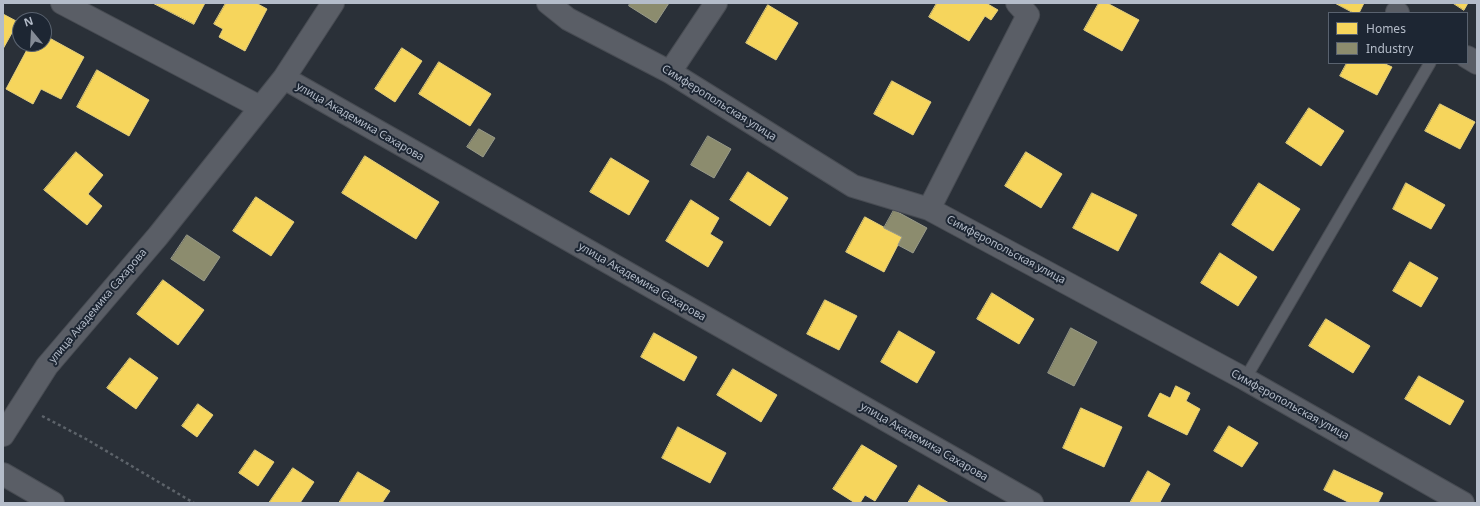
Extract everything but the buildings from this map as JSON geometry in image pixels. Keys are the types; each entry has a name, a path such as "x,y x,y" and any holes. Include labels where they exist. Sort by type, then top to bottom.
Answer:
{"street":[{"path":"62,3 260,106"},
{"path":"284,78 332,3"},
{"name":"Симферопольская улица","path":"548,3 568,19 670,72 854,186 929,208 1245,379 1463,503"},
{"path":"670,72 716,3"},
{"path":"929,208 1028,15 1016,3"},
{"path":"1468,58 1477,63"},
{"name":"улица Академика Сахарова","path":"3,435 47,366 158,236 260,106 284,78 1032,503"},
{"path":"3,474 53,503"}],"lane":[{"path":"1245,379 1429,64"}],"path":[{"path":"22,405 86,439 194,503"}]}
